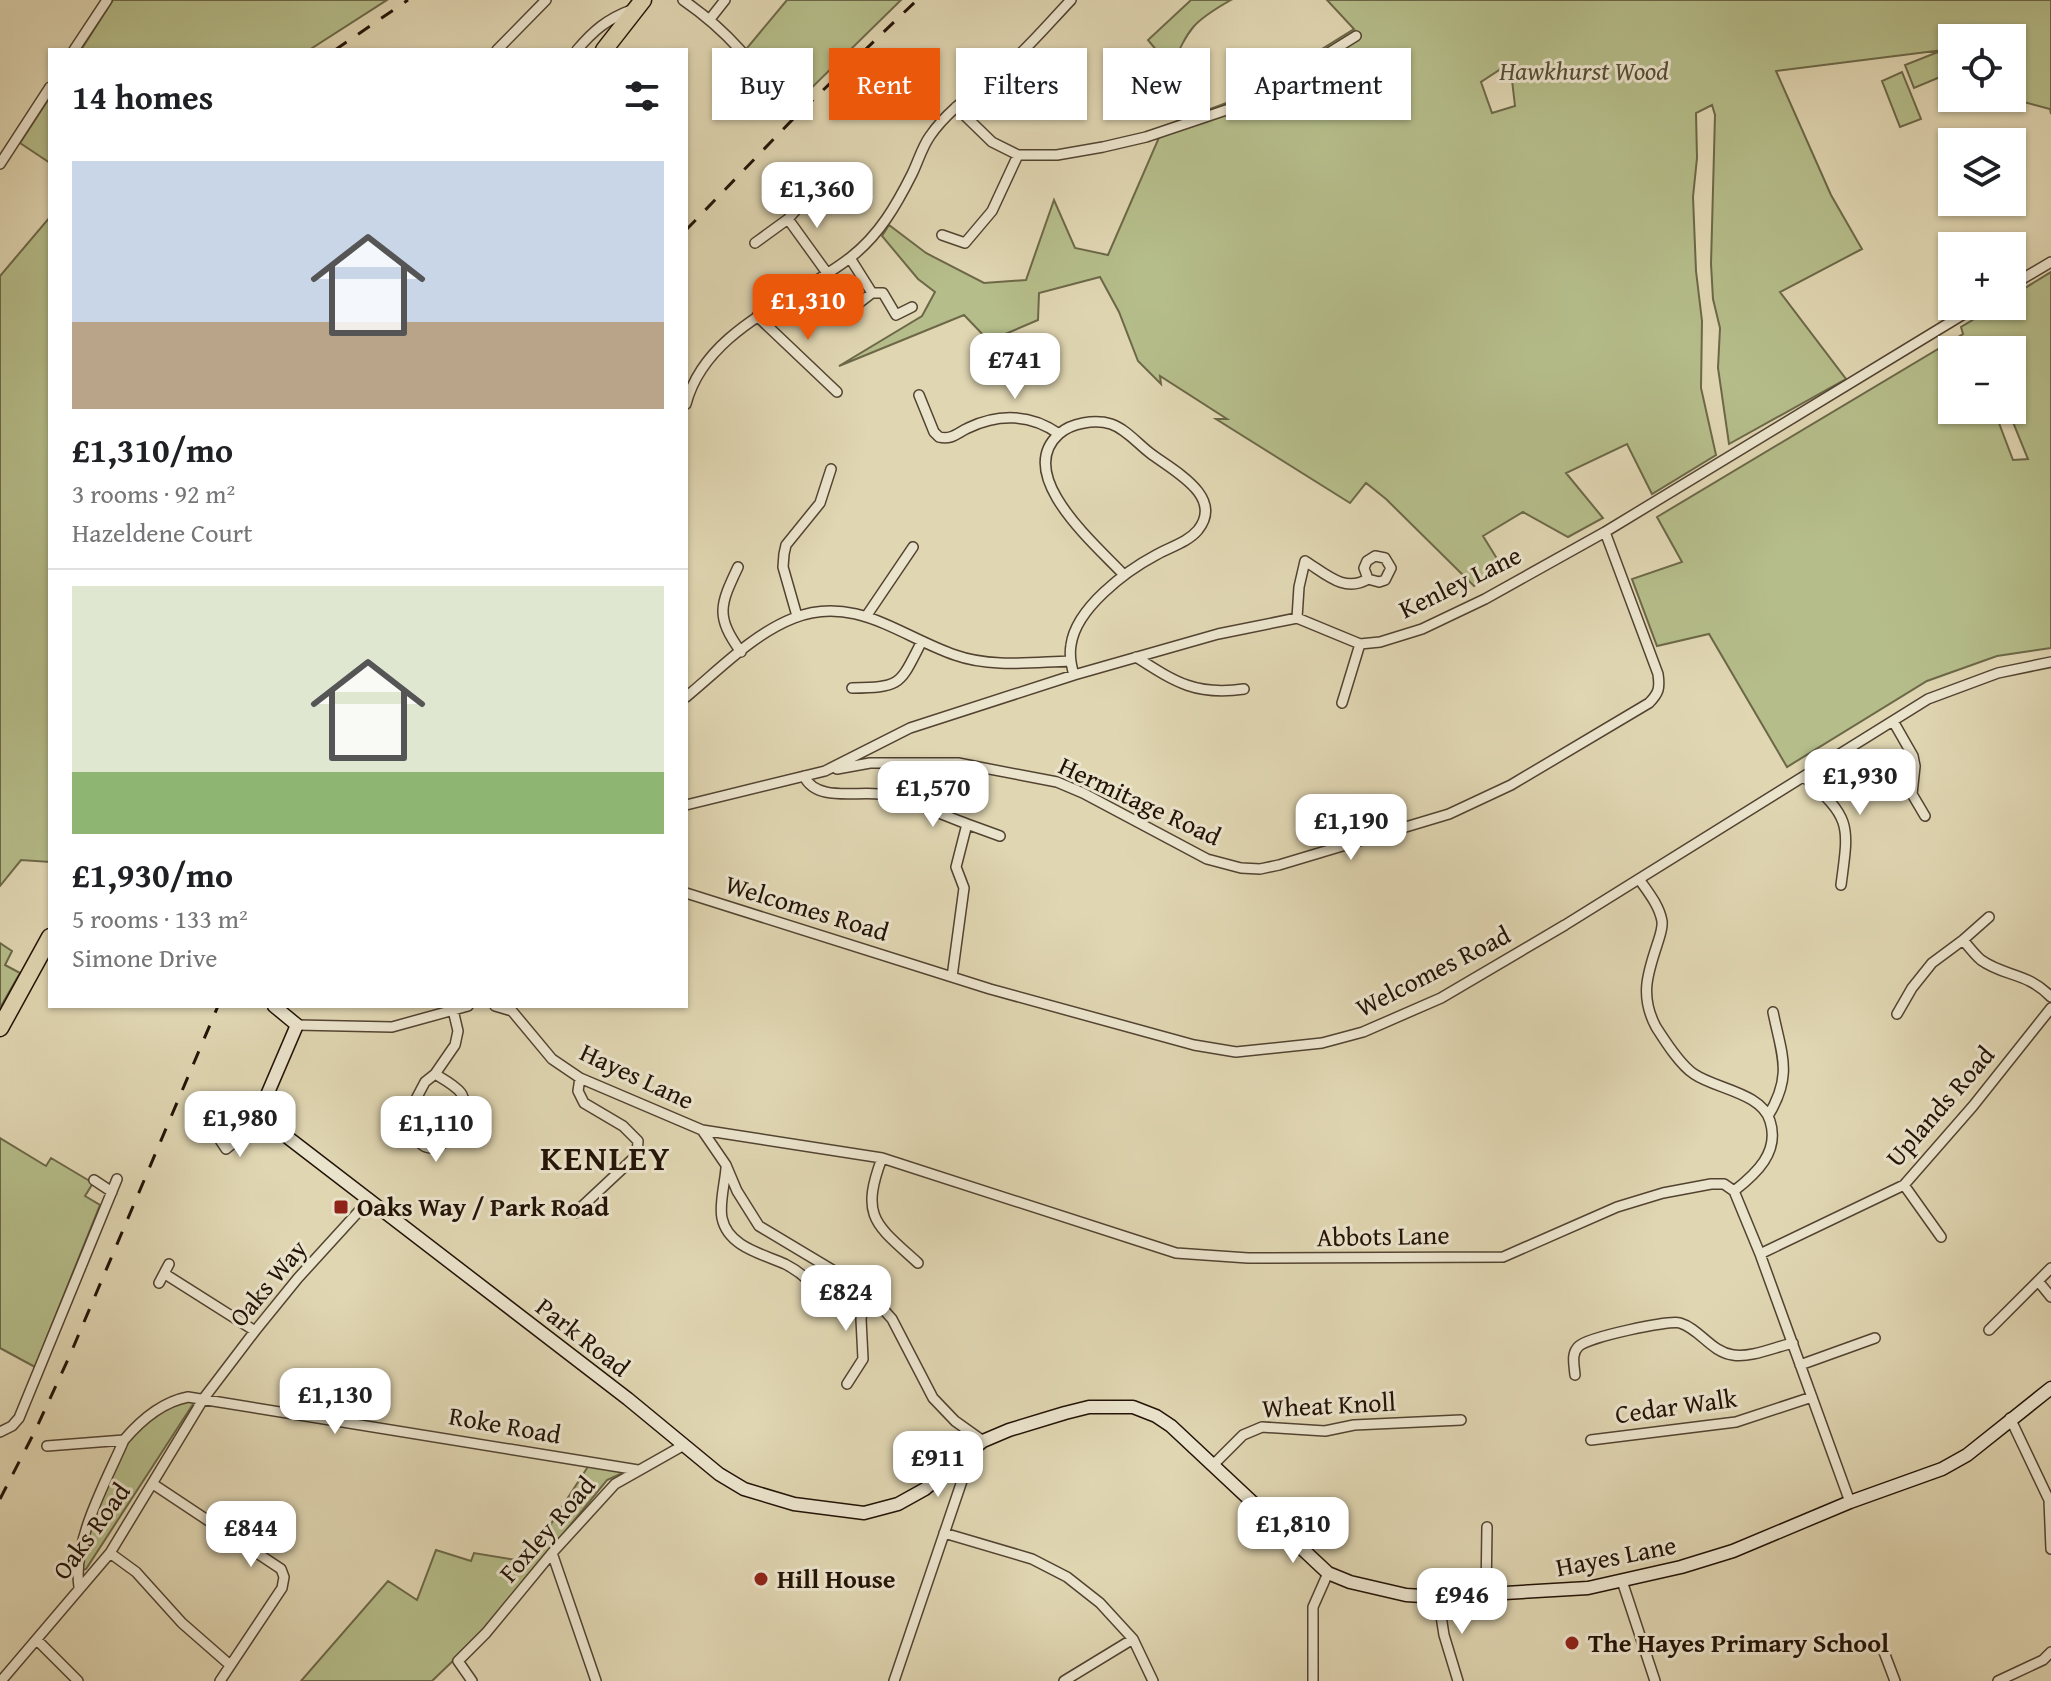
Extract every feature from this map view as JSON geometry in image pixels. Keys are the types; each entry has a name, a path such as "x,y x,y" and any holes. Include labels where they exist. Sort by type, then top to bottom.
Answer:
{"highway":[{"path":"606,48 640,4"},
{"path":"0,1028 48,941"}],"street":[{"path":"75,48 107,0"},
{"path":"499,48 546,0"},
{"path":"683,0 710,19 740,48"},
{"path":"710,19 725,0"},
{"path":"1025,48 1071,0"},
{"path":"579,48 604,23 640,4"},
{"path":"969,120 992,142 1018,155 1057,155 1110,146 1250,102 1356,36"},
{"path":"0,164 48,90"},
{"path":"688,399 696,377 711,358 757,316 850,258 880,230 930,136 956,107"},
{"path":"0,139 11,146"},
{"path":"942,235 965,243 992,211 1018,155"},
{"path":"755,243 788,219 820,183"},
{"path":"788,219 827,273"},
{"path":"850,258 872,293"},
{"path":"2026,277 2051,262"},
{"path":"854,307 872,293 883,293 896,315 912,307"},
{"path":"757,316 837,392"},
{"name":"Kenley Lane","path":"1360,644 1380,642 1422,629 1485,599 1605,532 1954,320"},
{"path":"919,395 939,437 952,438 985,421 1009,416 1046,425 1059,434"},
{"path":"1074,675 1070,661 1073,635 1085,614 1123,574 1196,532 1205,516 1202,497 1182,474 1112,425 1081,424 1059,434 1050,445 1045,468 1061,507 1123,574"},
{"path":"797,616 783,567 786,545 820,503 831,469"},
{"name":"Hermitage Road","path":"825,771 870,763 958,763 1057,782 1207,859 1241,868 1260,869 1279,865 1422,824 1511,785 1649,703 1657,694 1660,686 1658,674 1605,532"},
{"path":"867,615 913,547"},
{"path":"1297,618 1305,561 1337,582 1360,584 1368,579"},
{"path":"738,567 725,595 723,616 726,632 741,652"},
{"path":"688,695 771,628 797,616 840,611 867,615 956,656 993,663 1070,661"},
{"path":"688,805 825,771 910,728 1074,675 1218,634 1297,618 1360,644 1342,703"},
{"path":"852,688 889,687 902,680 922,641"},
{"path":"1136,657 1177,683 1219,693 1244,689"},
{"name":"Welcomes Road","path":"688,894 952,977 1214,1050 1236,1052 1322,1043 1363,1032 1441,998 1535,944 1928,699 1980,678 2051,662"},
{"path":"1893,721 1913,756 1912,794 1925,816"},
{"path":"804,776 814,787 846,795 881,794 1000,836"},
{"path":"1804,777 1823,794 1846,827 1848,839 1841,885"},
{"path":"952,977 964,888 956,867 967,824"},
{"path":"1639,879 1652,898 1662,923 1645,991 1657,1027 1695,1075 1750,1099 1768,1116 1772,1135 1768,1156 1750,1179 1734,1191 1850,1502"},
{"path":"1897,1014 1932,963 1989,917"},
{"path":"1963,940 1981,960 2000,970 2026,977 2051,997"},
{"path":"276,1008 297,1025 392,1027 460,1008"},
{"name":"Hayes Lane","path":"502,1008 512,1011 552,1059 580,1078 702,1130 726,1165 737,1191 759,1226 866,1290 892,1319 933,1398 955,1421 983,1441 1009,1430 1089,1407 1133,1407 1171,1426 1328,1573 1350,1582 1406,1595 1486,1595 1588,1588 1681,1567 1733,1551 1850,1502 1942,1469 1967,1455 2051,1388"},
{"name":"Uplands Road","path":"1760,1254 1904,1185 1973,1106 2051,1008"},
{"path":"435,1074 461,1093 464,1101 464,1112 446,1143 437,1148 426,1147 411,1135 407,1116 425,1082 435,1074 458,1039 453,1010"},
{"path":"1768,1116 1784,1085 1785,1073 1773,1012"},
{"path":"232,1158 223,1144 237,1140 249,1126 266,1117 264,1102 297,1025"},
{"path":"575,1213 637,1155 638,1141 623,1126 584,1103 578,1091 580,1078"},
{"name":"Park Road","path":"266,1117 269,1123 719,1474 744,1489 794,1504 864,1513 898,1504 925,1489 983,1441"},
{"name":"Abbots Lane","path":"702,1130 882,1158 1176,1253 1277,1259 1503,1257 1617,1207 1663,1193 1711,1184 1724,1184 1734,1191"},
{"path":"882,1158 871,1191 874,1217 884,1233 918,1263"},
{"path":"726,1165 721,1217 728,1231 751,1252 786,1264 814,1284 825,1302"},
{"path":"0,1432 19,1418 117,1179"},
{"path":"94,1180 112,1192"},
{"path":"1904,1185 1941,1237"},
{"name":"Oaks Way","path":"204,1398 298,1278 370,1199"},
{"path":"1989,1330 2051,1268"},
{"path":"164,1274 255,1331"},
{"path":"2038,1281 2051,1297"},
{"path":"847,1384 863,1359 861,1319 866,1290"},
{"path":"1575,1375 1573,1359 1576,1348 1590,1339 1673,1322 1691,1329 1727,1354 1739,1356 1793,1343"},
{"path":"1800,1365 1875,1338"},
{"name":"Cedar Walk","path":"1591,1440 1736,1422 1812,1397"},
{"name":"Roke Road","path":"124,1440 137,1424 172,1400 204,1398 638,1470"},
{"name":"Oaks Road","path":"1,1681 110,1553 204,1398"},
{"path":"2010,1418 2049,1500 2051,1549"},
{"name":"Wheat Knoll","path":"1213,1465 1243,1435 1262,1427 1325,1431 1354,1425 1461,1420"},
{"path":"47,1446 124,1440 90,1517 76,1571 79,1587"},
{"name":"Foxley Road","path":"472,1681 458,1661 486,1633 552,1553 615,1484 684,1445"},
{"path":"894,1681 964,1475 959,1461"},
{"path":"153,1484 281,1569 284,1577 282,1588 220,1681"},
{"path":"1486,1595 1487,1527"},
{"path":"944,1533 1032,1559 1067,1577 1100,1603 1133,1639 1153,1681"},
{"path":"110,1553 136,1572 182,1623 230,1665"},
{"path":"552,1553 596,1681"},
{"path":"1313,1681 1313,1607 1328,1573"},
{"path":"1622,1581 1655,1681"},
{"path":"1438,1597 1444,1635 1458,1681"},
{"path":"1064,1681 1133,1639"},
{"path":"37,1640 78,1681"},
{"path":"1884,1652 1895,1681"},
{"path":"1998,1681 2043,1660 2051,1652"}],"green space":[{"path":"113,0 387,0 312,48 82,48"},
{"path":"787,0 901,0 852,48 829,48 829,71 813,86 813,48 747,48"},
{"path":"1191,0 1231,0 1193,27 1180,48 1155,48 1148,40"},
{"name":"Hawkhurst Wood","path":"1327,0 2051,0 2051,114 2050,109 2026,103 2026,24 1938,24 1938,51 1776,71 1831,195 1862,249 1780,292 1846,379 1729,444 1718,368 1720,328 1713,299 1711,264 1715,115 1712,105 1696,113 1697,158 1693,197 1702,321 1701,388 1716,455 1652,494 1627,444 1566,473 1603,518 1568,537 1523,512 1483,536 1504,570 1474,586 1366,483 1350,503 1216,419 1227,419 1160,376 1161,384 1138,361 1119,312 1100,277 1039,293 1038,320 989,341 964,315 839,366 922,316 935,292 918,279 882,236 889,225 926,253 984,283 1026,280 1054,200 1075,248 1108,255 1164,126 1180,120 1210,120 1210,109 1226,103 1226,120 1411,120 1411,48 1323,48 1354,29","holes":["1510,63 1515,106 1492,113 1481,82"]},
{"path":"1938,52 1938,78 1914,88 1905,65"},
{"path":"1902,72 1921,119 1900,127 1882,81"},
{"path":"48,100 48,162 20,143"},
{"path":"48,219 48,862 21,860 0,886 0,276"},
{"path":"2051,272 2051,648 1997,656 1927,681 1787,767 1709,634 1657,646 1632,579 1682,562 1657,517 1938,349 1938,424 1999,424 2013,460 2028,459 2014,424 2026,424 2026,336 1960,336 1963,334 1961,327 1973,320 2026,320 2026,287"},
{"path":"0,943 12,951 5,965 20,973 0,1008"},
{"path":"0,1138 46,1166 51,1158 93,1183 85,1196 100,1205 35,1367 0,1348"},
{"path":"197,1398 86,1569 76,1571 90,1517 124,1440 172,1400"},
{"path":"589,1465 629,1470 607,1480 484,1631 432,1681 301,1681 388,1581 417,1600 436,1550 471,1561 474,1553 516,1560 529,1558"}],"railway":[{"path":"338,48 408,0"},
{"path":"688,228 794,118 917,0"},
{"path":"0,1499 70,1355 217,1008"}],"place":[{"name":"Oaks Way / Park Road","path":"341,1207"},
{"name":"Hill House","path":"761,1579"},
{"name":"The Hayes Primary School","path":"1572,1643"}],"district":[{"name":"KENLEY","path":"606,1158"}]}
